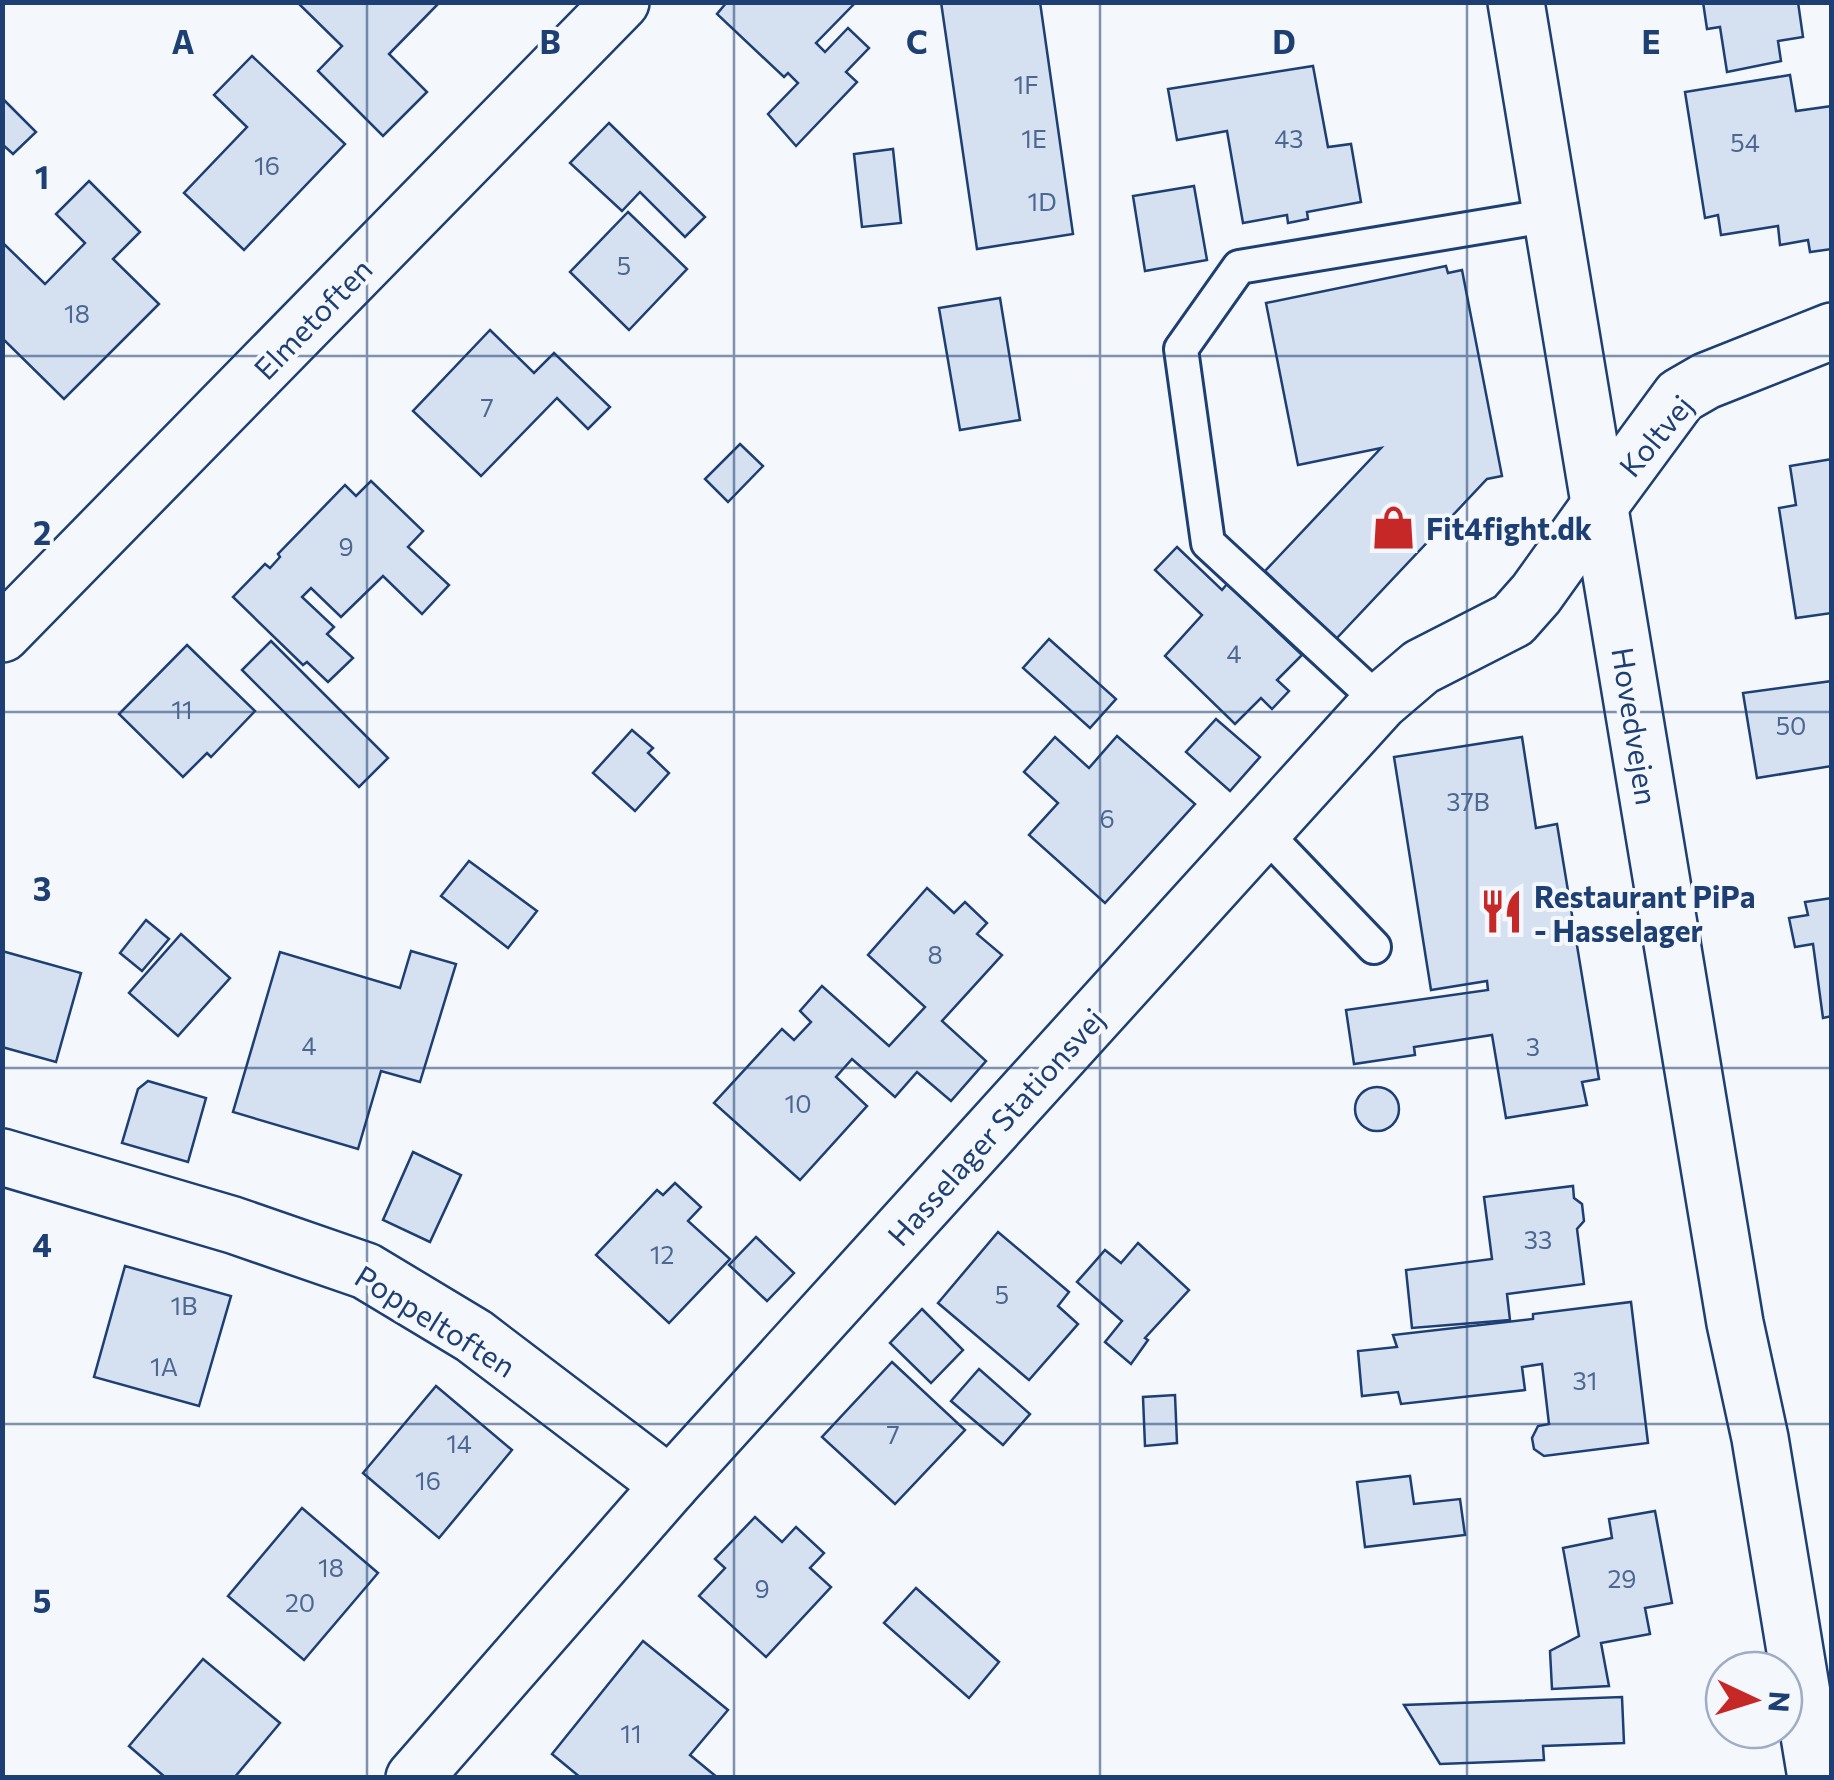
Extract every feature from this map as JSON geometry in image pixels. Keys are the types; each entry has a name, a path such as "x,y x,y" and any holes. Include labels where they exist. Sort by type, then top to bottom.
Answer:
{"street":[{"name":"Elmetoften","path":"2,634 621,2"},
{"name":"Hovedvejen","path":"1516,2 1735,1323 1762,1448 1816,1778"},
{"name":"Koltvej","path":"1599,506 1680,396 1706,381 1832,331"},
{"name":"Hasselager Stationsvej","path":"414,1778 670,1485 1380,702 1422,668 1513,620 1599,506"},
{"name":"Poppeltoften","path":"5,1167 233,1225 366,1270 474,1336 670,1485"},
{"name":"Hovedvejen","path":"1762,1448 1832,1680"}],"lane":[{"path":"1380,702 1208,542 1181,348 1240,267 1552,215"},
{"path":"1263,830 1374,947"}],"building":[{"path":"297,2 440,2 389,54 427,92 383,136 318,71 342,46"},
{"path":"727,2 855,3 816,43 825,52 848,28 869,48 846,72 857,82 796,146 768,114 798,83 788,73 784,77 717,14"},
{"path":"941,2 1040,2 1073,234 977,249"},
{"path":"1703,2 1798,2 1803,37 1778,41 1781,61 1727,72 1720,27 1707,29"},
{"path":"252,56 345,144 244,250 184,193 247,127 214,95"},
{"path":"1313,66 1328,147 1351,144 1361,202 1307,212 1308,219 1288,223 1287,215 1243,223 1227,131 1177,140 1168,89"},
{"path":"1790,75 1796,111 1832,106 1832,249 1810,252 1808,240 1780,245 1778,226 1721,235 1718,215 1705,218 1685,92"},
{"path":"3,99 36,132 13,154 2,144"},
{"path":"609,123 705,217 685,237 640,192 622,211 570,163"},
{"path":"893,149 901,223 862,227 854,154"},
{"path":"89,181 140,232 113,259 159,304 64,399 2,338 2,242 45,284 85,243 56,214"},
{"path":"1194,186 1207,260 1145,271 1133,196"},
{"path":"628,212 687,269 629,330 570,272"},
{"path":"1446,266 1448,273 1462,270 1502,476 1487,479 1336,639 1265,571 1381,448 1298,465 1266,303"},
{"path":"1000,298 1020,420 960,430 939,308"},
{"path":"490,330 534,373 554,353 610,407 588,429 557,398 481,476 413,411"},
{"path":"740,444 763,466 728,502 705,479"},
{"path":"1832,459 1832,613 1796,618 1779,508 1796,505 1790,466"},
{"path":"371,481 423,531 408,547 449,585 422,614 383,576 341,617 311,588 302,597 334,627 327,634 353,658 328,682 307,662 303,665 233,597 265,564 270,568 280,557 278,554 345,485 356,496"},
{"path":"1177,547 1222,590 1227,584 1302,655 1277,680 1289,691 1272,709 1261,698 1235,724 1165,656 1202,615 1155,570"},
{"path":"1049,639 1116,699 1090,728 1023,668"},
{"path":"271,641 388,758 359,787 242,670"},
{"path":"187,645 255,711 211,757 207,753 183,777 119,714"},
{"path":"1832,681 1832,766 1757,778 1743,693"},
{"path":"1216,719 1260,757 1230,791 1186,752"},
{"path":"632,730 653,748 648,753 669,773 635,811 593,773"},
{"path":"1117,736 1195,804 1105,903 1029,835 1058,803 1024,772 1055,737 1089,768"},
{"path":"1522,737 1536,828 1557,824 1599,1079 1582,1082 1587,1105 1506,1118 1492,1035 1414,1047 1415,1055 1354,1064 1346,1010 1488,990 1487,981 1431,990 1394,757"},
{"path":"469,861 537,911 508,948 441,896"},
{"path":"927,888 954,913 965,902 987,923 977,934 1002,955 942,1021 986,1061 951,1101 917,1072 895,1097 852,1059 836,1077 867,1106 800,1180 714,1103 782,1029 794,1040 811,1022 800,1011 822,986 889,1046 925,1007 868,955"},
{"path":"1832,898 1832,1016 1823,1018 1813,944 1795,947 1789,918 1808,915 1805,902"},
{"path":"146,920 169,939 142,971 120,953"},
{"path":"181,934 230,978 178,1036 129,993"},
{"path":"2,951 81,973 56,1062 2,1047"},
{"path":"411,951 456,964 420,1082 381,1071 358,1149 233,1112 280,952 400,988"},
{"path":"148,1081 206,1098 188,1162 122,1143 138,1089"},
{"path":"1377,1087 1393,1093 1399,1109 1393,1125 1377,1131 1361,1125 1355,1109 1361,1093"},
{"path":"413,1152 461,1175 430,1242 383,1220"},
{"path":"675,1183 701,1207 688,1221 730,1259 669,1323 596,1255 657,1190 663,1195"},
{"path":"1573,1186 1574,1198 1582,1204 1584,1221 1577,1229 1584,1284 1507,1294 1510,1320 1412,1328 1406,1270 1492,1259 1484,1197"},
{"path":"998,1232 1069,1292 1058,1306 1078,1324 1029,1380 938,1303"},
{"path":"756,1237 794,1273 767,1301 729,1265"},
{"path":"1138,1243 1189,1290 1145,1338 1148,1340 1131,1364 1105,1342 1122,1321 1077,1282 1105,1250 1121,1263"},
{"path":"125,1266 231,1296 199,1406 94,1377"},
{"path":"1631,1302 1648,1443 1544,1456 1534,1449 1532,1438 1538,1426 1549,1424 1542,1364 1522,1367 1525,1390 1401,1404 1398,1392 1362,1396 1358,1351 1397,1347 1393,1335 1533,1319 1533,1314"},
{"path":"922,1309 963,1350 931,1383 890,1343"},
{"path":"892,1362 965,1430 895,1504 822,1437"},
{"path":"979,1369 1030,1414 1003,1445 951,1401"},
{"path":"436,1386 512,1450 439,1538 363,1473"},
{"path":"1175,1395 1177,1443 1145,1446 1143,1397"},
{"path":"1410,1476 1414,1504 1460,1499 1465,1535 1365,1547 1357,1482"},
{"path":"302,1508 378,1573 304,1660 228,1596"},
{"path":"1655,1511 1672,1603 1645,1608 1650,1634 1601,1643 1609,1686 1552,1689 1550,1651 1579,1636 1563,1548 1612,1538 1609,1519"},
{"path":"755,1517 782,1542 796,1527 824,1553 810,1568 831,1587 766,1657 699,1596 725,1568 715,1559"},
{"path":"916,1588 999,1662 969,1698 884,1623"},
{"path":"643,1641 728,1710 690,1755 718,1778 581,1778 552,1754"},
{"path":"203,1659 280,1723 234,1778 166,1778 129,1746"},
{"path":"1622,1697 1624,1743 1543,1746 1544,1760 1440,1764 1404,1705"}],"place":[{"name":"Fit4fight.dk","path":"1393,527"},
{"name":"Restaurant PiPa - Hasselager","path":"1501,912"}]}
